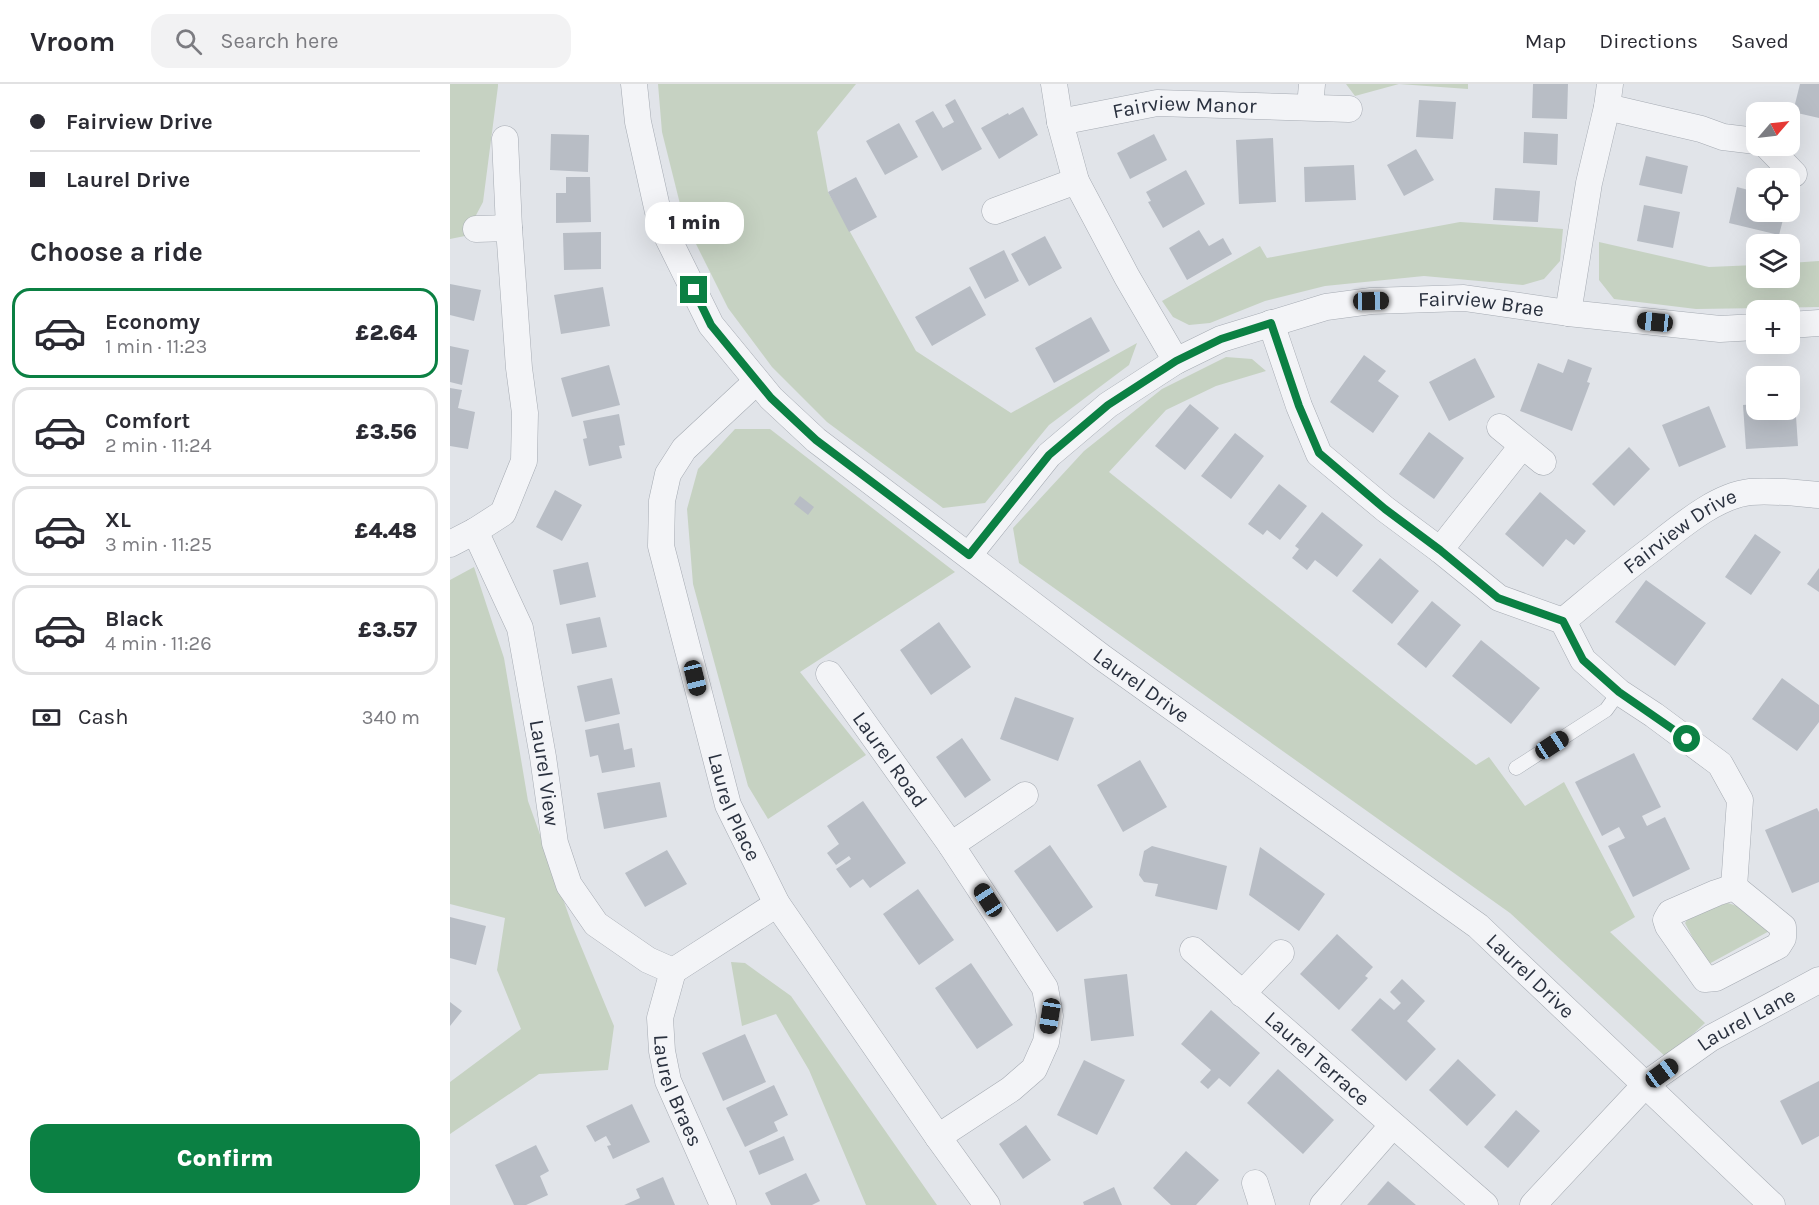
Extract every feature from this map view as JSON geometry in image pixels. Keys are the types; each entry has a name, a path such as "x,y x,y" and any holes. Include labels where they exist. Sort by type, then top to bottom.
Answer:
{"street":[{"name":"Laurel Drive","path":"634,84 638,122 658,212 668,238 711,325 771,398 816,440 1103,658 1478,926 1772,1205"},
{"path":"1054,84 1060,122 1076,181 1127,277 1176,361"},
{"name":"Fairview Manor","path":"1060,122 1157,103 1311,96 1349,109"},
{"path":"1568,313 1589,183 1609,96 1723,137 1746,140"},
{"path":"450,544 503,513 524,461 525,413 519,368 505,140"},
{"path":"1777,156 1788,168"},
{"path":"995,211 1076,181"},
{"path":"476,229 509,228"},
{"name":"Fairview Brae","path":"969,555 1049,455 1108,405 1176,361 1221,339 1271,323 1326,307 1371,301 1464,298 1568,313 1720,329 1746,328"},
{"path":"1271,323 1299,406 1319,453 1385,509 1440,550 1498,598 1563,621 1583,660 1619,692 1720,764 1740,801 1734,887"},
{"path":"1800,324 1819,323"},
{"name":"Laurel Place","path":"756,382 684,449 668,474 662,501 661,546 728,805 777,904 987,1205"},
{"path":"1500,427 1543,462"},
{"path":"1440,550 1522,446"},
{"name":"Fairview Drive","path":"1563,621 1688,521 1718,502 1749,492 1819,495"},
{"name":"Laurel View","path":"475,531 520,628 543,757 555,843 569,885 596,924 648,960 673,971"},
{"name":"Laurel Road","path":"829,674 951,845 1045,988 1050,1016 1046,1042 1034,1069 1011,1089 938,1137"},
{"path":"951,845 1025,795"},
{"path":"673,971 777,904"},
{"name":"Laurel Terrace","path":"1193,950 1485,1205"},
{"path":"1242,994 1281,953"},
{"name":"Laurel Braes","path":"673,971 660,1018 662,1051 668,1081 723,1205"},
{"name":"Laurel Lane","path":"1646,1084 1711,1038 1819,980"},
{"path":"1533,1205 1646,1084"},
{"path":"1323,1205 1392,1126"}],"lane":[{"path":"1516,768 1606,710 1619,692"}],"green space":[{"path":"450,84 498,84 498,86 483,202 465,236 450,239"},
{"path":"658,84 856,84 817,132 828,192 916,351 1011,413 1137,343 1129,365 1049,425 985,503 943,508 827,422 772,367 728,308 684,220 662,132"},
{"path":"1346,84 1399,84 1355,96"},
{"path":"1399,84 1468,84 1468,89"},
{"path":"1460,222 1563,229 1560,261 1544,279 1523,285 1424,276 1325,286 1265,301 1210,323 1189,325 1173,317 1162,301 1260,246 1267,258"},
{"path":"1599,242 1709,267 1746,265 1746,288 1800,288 1800,262 1819,261 1819,307 1800,307 1800,300 1746,300 1746,308 1696,309 1614,299 1599,280"},
{"path":"1226,357 1252,359 1266,371 1216,386 1166,410 1109,472 1476,765 1489,757 1525,806 1564,782 1635,917 1610,932 1705,1023 1667,1058 1510,913 1019,563 1013,528 1084,451 1162,389"},
{"path":"735,429 770,429 955,572 800,672 866,755 768,819 748,786 693,584 687,509 698,469"},
{"path":"474,567 504,658 528,801 573,927 614,1026 608,1070 539,1074 450,1134 450,1082 521,1029 497,970 505,918 450,904 450,580"},
{"path":"1728,903 1751,911 1773,929 1707,965 1685,923 1691,914"},
{"path":"731,962 745,963 791,996 937,1205 866,1205 809,1070 776,1014 742,1026"}],"building":[{"path":"1533,84 1568,84 1567,119 1532,118"},
{"path":"1800,84 1819,84 1819,118 1800,114 1800,102 1796,102"},
{"path":"955,99 982,149 942,171 915,121 933,111 943,128 954,122 945,105"},
{"path":"1419,100 1456,102 1453,139 1416,137"},
{"path":"1023,107 1038,135 999,159 981,128"},
{"path":"899,123 918,157 885,175 866,141"},
{"path":"1524,132 1558,134 1557,165 1523,163"},
{"path":"551,134 589,135 588,172 550,170"},
{"path":"1154,134 1167,160 1130,179 1117,153"},
{"path":"1273,138 1276,202 1239,204 1236,140"},
{"path":"1416,149 1434,180 1404,196 1387,165"},
{"path":"1646,156 1688,166 1682,194 1639,185"},
{"path":"1354,165 1356,200 1305,202 1304,167"},
{"path":"1186,170 1205,204 1163,228 1148,202 1151,201 1146,192"},
{"path":"566,177 590,177 591,222 556,223 556,193 566,193"},
{"path":"856,177 877,217 849,232 828,192"},
{"path":"1737,187 1746,189 1746,222 1782,222 1779,234 1729,223"},
{"path":"1495,188 1540,191 1538,222 1493,220"},
{"path":"1644,205 1680,212 1673,248 1637,241"},
{"path":"1199,230 1209,246 1223,238 1232,254 1187,280 1169,248"},
{"path":"601,232 601,269 564,270 563,233"},
{"path":"1045,236 1062,268 1029,286 1011,254"},
{"path":"1004,250 1019,281 985,299 969,268"},
{"path":"450,284 481,290 474,321 450,315"},
{"path":"970,286 986,315 932,346 915,317"},
{"path":"603,287 610,326 561,334 554,295"},
{"path":"1091,317 1110,351 1054,383 1035,348"},
{"path":"450,346 469,350 462,385 450,382"},
{"path":"1364,355 1386,371 1378,381 1399,396 1373,433 1330,402"},
{"path":"1475,358 1495,397 1449,421 1429,382"},
{"path":"1568,359 1592,368 1587,382 1590,383 1572,431 1520,411 1538,363 1563,373"},
{"path":"609,365 620,405 572,417 561,378"},
{"path":"450,388 462,390 458,408 475,412 468,449 450,446"},
{"path":"1190,404 1219,428 1185,470 1155,446"},
{"path":"1743,405 1746,405 1746,420 1796,420 1798,446 1746,449"},
{"path":"1709,406 1726,447 1679,467 1662,425"},
{"path":"619,414 625,445 619,446 622,458 589,466 583,439 587,438 583,421"},
{"path":"1429,432 1464,458 1434,499 1399,474"},
{"path":"1235,433 1264,456 1231,499 1201,476"},
{"path":"1629,447 1650,469 1614,506 1592,484"},
{"path":"1279,484 1307,506 1280,540 1267,530 1263,535 1248,524"},
{"path":"555,490 582,505 562,541 536,527"},
{"path":"1540,492 1586,531 1574,545 1566,539 1543,567 1505,534"},
{"path":"800,496 814,507 808,515 794,504"},
{"path":"1322,512 1363,545 1337,577 1315,560 1307,570 1292,558 1299,549 1295,546"},
{"path":"1755,534 1781,552 1751,595 1725,577"},
{"path":"1380,558 1419,591 1392,624 1352,591"},
{"path":"588,562 596,597 560,605 553,570"},
{"path":"1819,568 1819,592 1807,584"},
{"path":"1646,580 1706,623 1675,666 1615,622"},
{"path":"1432,601 1461,625 1426,668 1397,644"},
{"path":"600,617 607,647 572,654 566,624"},
{"path":"939,622 971,667 931,695 900,650"},
{"path":"1481,640 1540,688 1511,724 1452,676"},
{"path":"612,678 620,714 585,722 577,686"},
{"path":"1782,678 1819,705 1819,722 1797,751 1752,719"},
{"path":"1015,697 1074,718 1058,761 1000,739"},
{"path":"619,723 624,750 632,748 635,767 602,773 598,755 590,757 585,730"},
{"path":"962,738 991,780 965,798 936,757"},
{"path":"1634,753 1661,807 1642,816 1647,826 1665,817 1690,869 1633,897 1608,846 1625,838 1619,827 1602,836 1575,782"},
{"path":"1140,760 1167,807 1123,832 1097,785"},
{"path":"660,782 667,817 604,829 597,793"},
{"path":"863,801 906,863 870,888 863,879 850,888 836,869 851,859 849,856 836,865 827,853 839,844 827,826"},
{"path":"1817,808 1819,812 1819,882 1792,893 1765,830"},
{"path":"1050,845 1093,907 1057,932 1014,871"},
{"path":"1152,846 1227,866 1217,910 1155,896 1158,884 1144,882 1139,875 1144,851"},
{"path":"1260,847 1325,894 1299,931 1249,895"},
{"path":"667,850 687,884 645,907 625,873"},
{"path":"918,889 954,940 919,965 883,914"},
{"path":"450,917 486,926 476,965 450,958"},
{"path":"1337,934 1373,967 1365,976 1368,978 1339,1010 1300,974"},
{"path":"971,963 1013,1025 977,1049 935,988"},
{"path":"1127,974 1134,1036 1091,1041 1084,979"},
{"path":"1402,979 1425,1001 1407,1021 1436,1049 1406,1081 1351,1030 1380,998 1394,1010 1401,1003 1390,992"},
{"path":"450,1002 462,1011 450,1026"},
{"path":"1211,1010 1260,1053 1230,1087 1219,1078 1208,1089 1200,1082 1211,1070 1181,1044"},
{"path":"745,1034 766,1082 723,1101 702,1053"},
{"path":"1458,1059 1496,1095 1467,1126 1429,1090"},
{"path":"1084,1060 1125,1080 1097,1135 1057,1115"},
{"path":"1278,1069 1334,1120 1303,1154 1247,1103"},
{"path":"1819,1081 1819,1136 1802,1145 1780,1101"},
{"path":"774,1085 788,1115 774,1122 778,1131 745,1147 726,1108"},
{"path":"632,1104 650,1142 613,1159 607,1146 611,1145 606,1136 595,1142 586,1126"},
{"path":"1516,1110 1540,1131 1508,1168 1484,1147"},
{"path":"1026,1125 1051,1160 1023,1179 999,1144"},
{"path":"784,1136 794,1160 759,1175 749,1151"},
{"path":"536,1145 549,1171 540,1176 548,1195 526,1205 514,1205 495,1165"},
{"path":"1186,1151 1219,1180 1196,1205 1171,1205 1153,1188"},
{"path":"806,1173 820,1201 812,1205 771,1205 765,1193"},
{"path":"663,1177 675,1205 624,1205 640,1198 636,1189"},
{"path":"1388,1181 1416,1205 1367,1205"},
{"path":"1114,1187 1122,1205 1084,1205 1083,1202"}],"route":[{"path":"694,290 711,325 771,398 816,440 969,555 1049,455 1108,405 1176,361 1221,339 1271,323 1299,406 1319,453 1385,509 1440,550 1498,598 1563,621 1583,660 1619,692 1687,739"}]}
